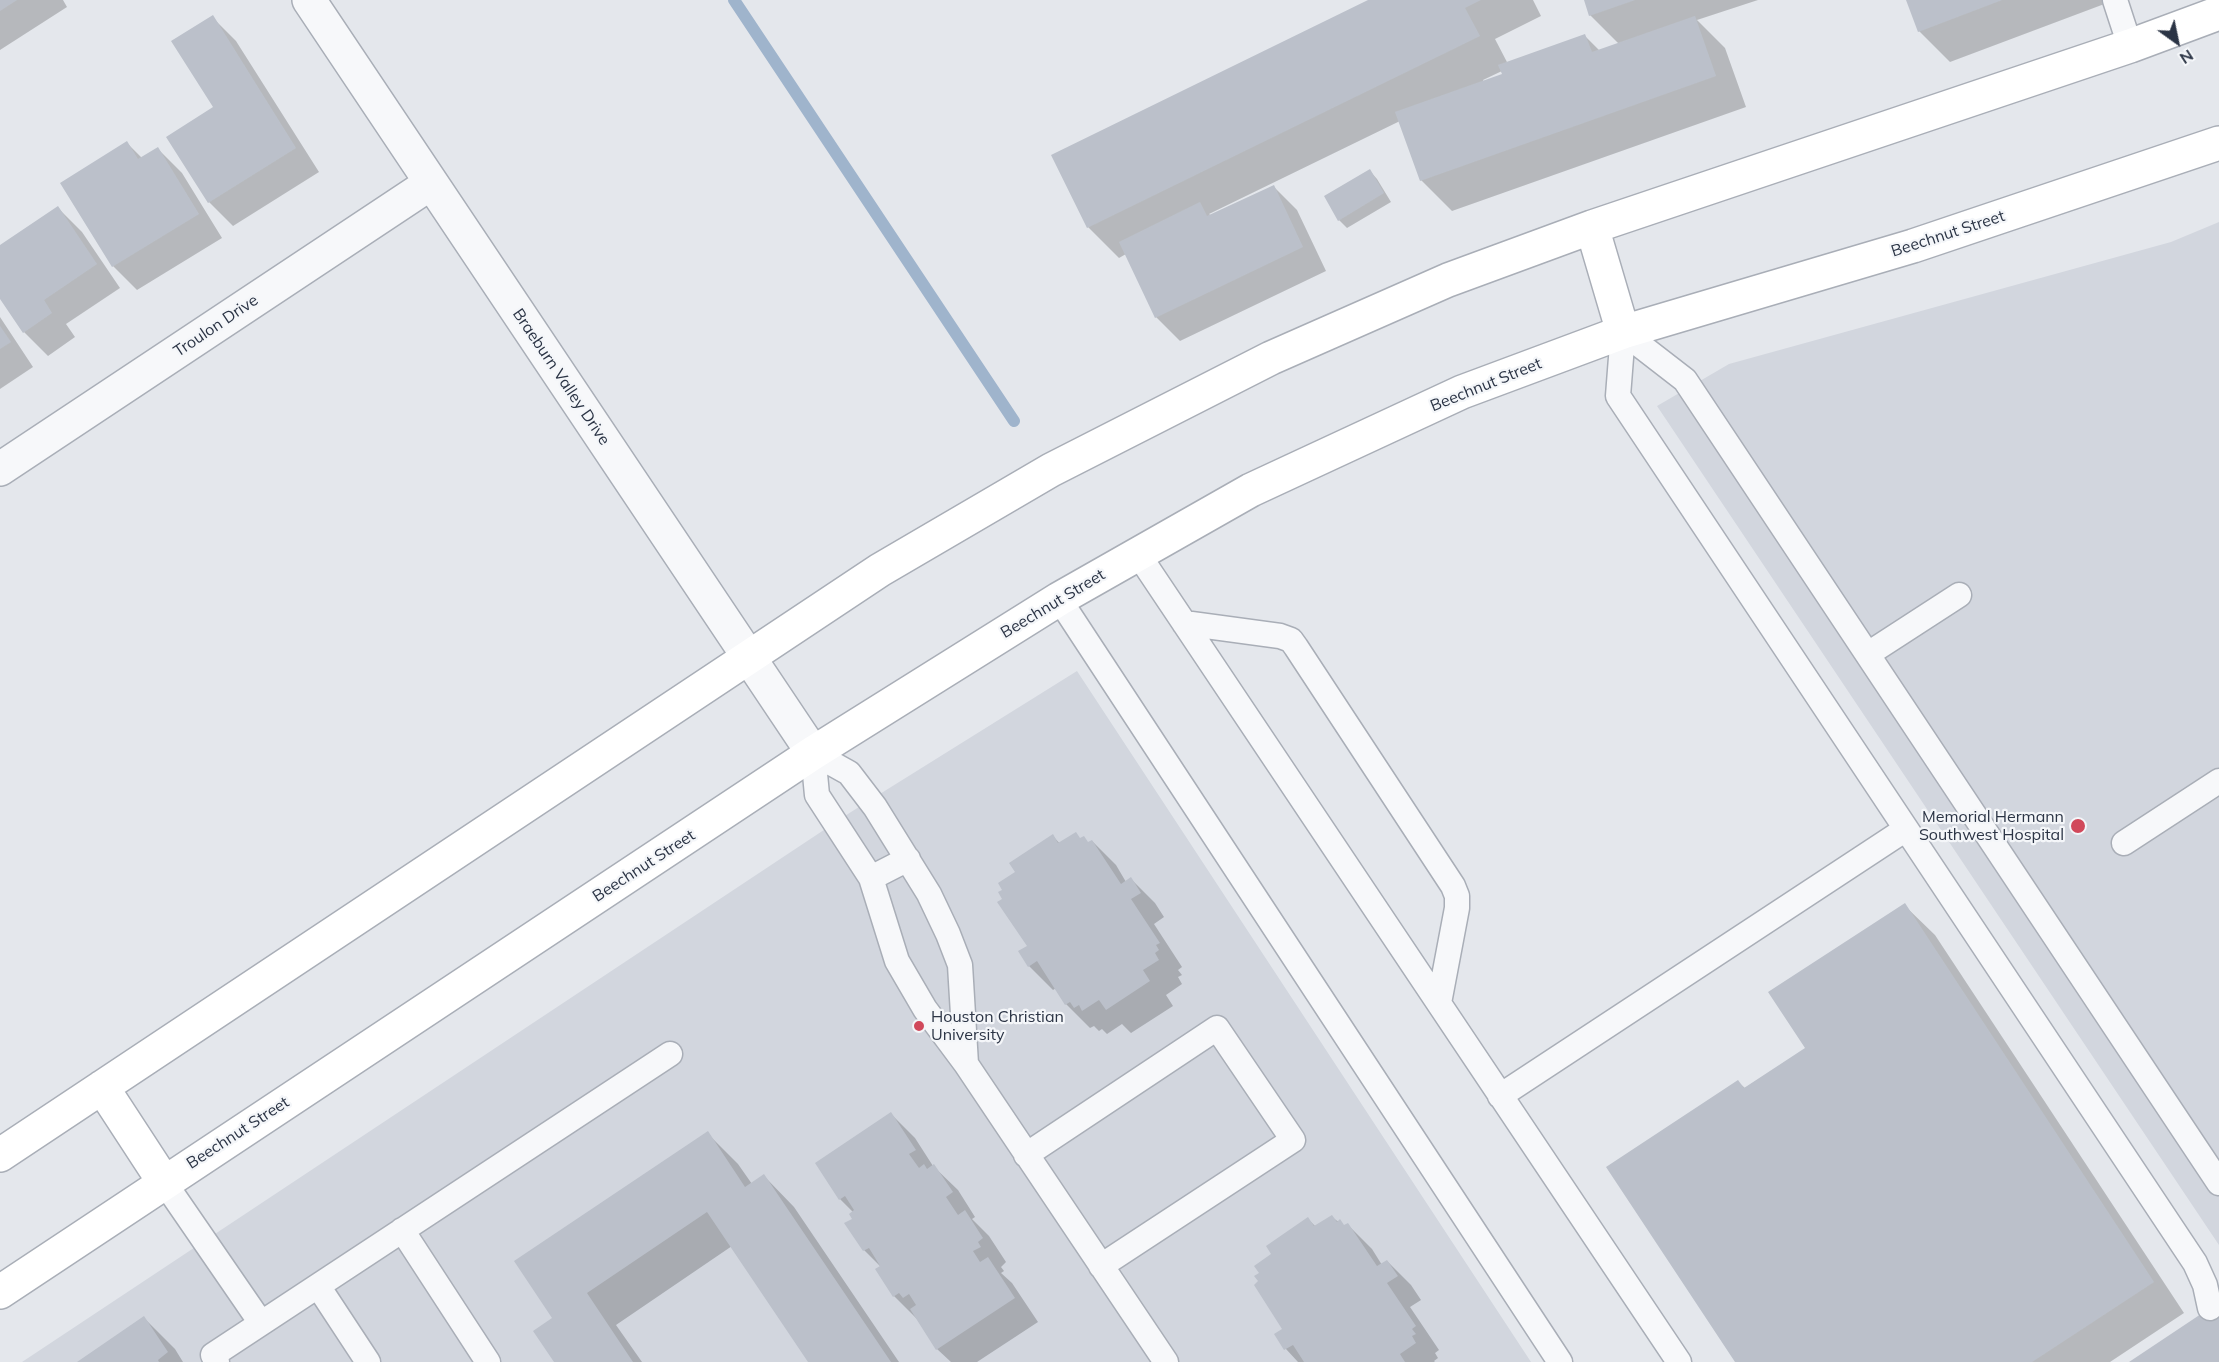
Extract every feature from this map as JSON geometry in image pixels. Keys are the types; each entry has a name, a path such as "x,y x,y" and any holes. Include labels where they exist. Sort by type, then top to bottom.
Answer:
{"main road":[{"path":"0,1155 880,570 1051,470 1270,358 1448,280 1592,227 2130,46 2219,13"},
{"name":"Beechnut Street","path":"0,1292 813,753 1059,599 1251,490 1462,392 1623,332 1913,246 2219,143"},
{"path":"1592,227 1623,332"},
{"path":"102,1087 164,1182"}],"street":[{"name":"Braeburn Valley Drive","path":"309,0 813,753"},
{"name":"Troulon Drive","path":"0,469 431,183"}],"lane":[{"path":"2115,0 2130,46"},
{"path":"1623,332 1685,380 2219,1183"},
{"path":"1623,332 1618,396 2195,1263 2205,1285 2210,1308"},
{"path":"1138,554 1679,1362"},
{"path":"1868,654 1959,595"},
{"path":"1059,599 1560,1362"},
{"path":"1184,623 1280,636 1291,640 1296,647 1453,886 1457,896 1457,908 1438,1003"},
{"path":"813,753 849,773 874,807 929,894 960,965 966,1064"},
{"path":"813,753 817,795 871,878 897,961 925,1009 966,1064 1166,1362"},
{"path":"2124,843 2219,781"},
{"path":"1500,1096 1906,829"},
{"path":"871,878 908,859"},
{"path":"1026,1155 1217,1028 1293,1140 1101,1266"},
{"path":"218,1362 213,1355 670,1054"},
{"path":"164,1182 261,1323"},
{"path":"402,1230 488,1362"},
{"path":"318,1286 368,1362"}],"shaded area":[{"name":"Memorial Hermann Southwest Hospital","path":"2219,222 2219,1245 1657,406 1729,364 2171,242"},
{"name":"Houston Christian University","path":"1077,671 1531,1362 22,1362 851,812"}],"building":[{"path":"0,0 17,0 0,11"},
{"path":"1368,0 1481,0 1465,8 1480,36 1087,228 1051,155"},
{"path":"1584,0 1635,0 1589,16"},
{"path":"1906,0 2002,0 1918,32"},
{"path":"213,15 296,148 208,203 166,137 213,107 171,41"},
{"path":"1695,16 1716,76 1420,181 1395,112 1502,74 1498,65 1585,34 1592,52"},
{"path":"127,141 138,159 158,147 199,214 112,267 60,183"},
{"path":"1370,169 1384,193 1338,221 1324,196"},
{"path":"1274,185 1303,247 1155,318 1119,242 1200,202 1207,216"},
{"path":"58,206 97,264 44,300 52,313 23,333 0,299 0,245"},
{"path":"0,326 11,342 0,349"},
{"path":"1076,832 1080,838 1084,836 1088,842 1092,840 1121,884 1131,877 1141,893 1131,899 1160,943 1156,945 1159,950 1155,953 1159,960 1143,970 1150,981 1106,1010 1099,1000 1082,1011 1079,1005 1074,1008 1070,1002 1065,1005 1037,961 1028,967 1018,951 1027,946 997,902 1002,899 998,892 1002,890 998,883 1015,872 1009,863 1053,834 1058,843"},
{"path":"1905,903 2154,1282 2032,1362 1735,1362 1606,1167 1738,1080 1744,1088 1805,1048 1768,992"},
{"path":"891,1112 916,1150 909,1154 919,1168 924,1164 927,1169 934,1164 953,1192 946,1197 958,1215 965,1210 983,1238 978,1242 981,1247 973,1251 980,1262 988,1257 1015,1298 936,1350 910,1309 916,1305 909,1294 903,1298 899,1293 893,1297 875,1269 880,1266 869,1248 863,1251 844,1223 852,1219 849,1214 854,1210 845,1196 839,1200 815,1163"},
{"path":"708,1131 745,1187 764,1174 891,1362 808,1362 707,1212 587,1293 633,1362 554,1362 533,1331 552,1318 514,1261"},
{"path":"1332,1215 1337,1222 1340,1219 1344,1225 1348,1223 1377,1266 1387,1260 1398,1276 1387,1283 1416,1326 1412,1329 1416,1334 1412,1336 1416,1343 1400,1354 1405,1362 1304,1362 1293,1345 1284,1350 1274,1334 1282,1329 1254,1285 1258,1281 1254,1276 1259,1273 1254,1266 1271,1254 1266,1246 1308,1217 1314,1226"},
{"path":"2219,1302 2219,1362 2129,1362"},
{"path":"144,1316 168,1352 158,1360 159,1362 77,1362"}],"waterway":[{"path":"734,0 1014,421"}],"place":[{"name":"Memorial Hermann Southwest Hospital","path":"2078,826"},
{"name":"Houston Christian University","path":"919,1026"}]}
